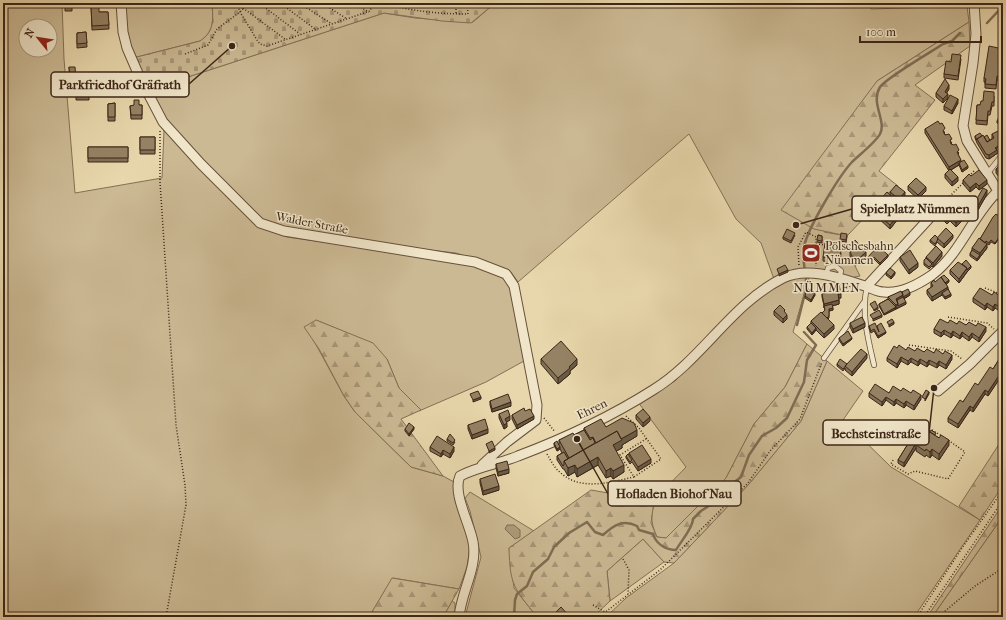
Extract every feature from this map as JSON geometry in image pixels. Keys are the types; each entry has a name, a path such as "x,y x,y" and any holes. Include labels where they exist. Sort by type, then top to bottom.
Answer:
{"street":[{"name":"Walder Straße","path":"121,3 123,32 127,48 138,74 163,122 222,186 254,218 266,227 333,240 463,259 506,274 514,286 537,411"},
{"path":"974,3 976,34 973,64 963,126 967,141 1003,199"},
{"path":"811,273 867,286 884,292 896,292 917,284 932,275 951,256 986,203 998,191"},
{"path":"867,286 936,211"},
{"name":"Ehren","path":"481,466 518,457 619,409 668,379 753,298 778,280 811,273"},
{"path":"938,391 970,364 1002,332"},
{"path":"458,617 460,603 472,564 474,552 473,542 457,486 460,476 481,466 507,442 534,423 537,411"}],"lane":[{"path":"987,174 1003,154"},
{"path":"867,286 864,302 868,338 874,365"},
{"path":"824,358 864,302"}],"path":[{"path":"237,3 240,12 260,44 267,46 369,12 373,3"},
{"path":"185,54 208,45 217,29 240,12 248,3"},
{"path":"259,3 300,34"},
{"path":"280,3 315,29"},
{"path":"299,3 332,24"},
{"path":"322,3 347,19"},
{"path":"352,3 369,12"},
{"path":"382,3 424,12 468,14 467,3"},
{"path":"456,3 456,14"},
{"path":"243,8 285,39"},
{"path":"163,122 160,132 160,182 176,425 185,485 186,505 166,617"},
{"path":"936,211 981,163"},
{"path":"807,233 816,237 811,273 798,247 807,233"},
{"path":"816,244 829,246"},
{"path":"985,288 1003,295"},
{"path":"948,317 986,323 1002,332"},
{"path":"909,345 951,351 970,364"},
{"path":"599,617 660,570 748,483 770,451 800,419 824,358"},
{"path":"542,446 557,470 574,481 587,484 598,484 634,477 661,459 639,428 619,409"},
{"path":"537,411 559,438"},
{"path":"893,460 891,464 908,474 915,471 948,479 965,452 932,430"},
{"path":"634,477 620,455 646,439"},
{"path":"917,617 962,548 1003,490"},
{"path":"924,617 1003,500"},
{"path":"623,558 629,570 628,594"},
{"path":"938,617 975,586 1003,568"},
{"path":"593,605 605,612"}],"green space":[{"path":"3,3 62,3 64,59 75,193 162,178 164,130 255,225 287,237 451,260 490,271 510,284 524,361 486,382 419,411 399,388 387,359 342,331 316,320 314,341 344,396 355,412 411,467 443,476 454,482 456,502 470,546 467,567 459,589 393,578 369,617 3,617"},
{"path":"124,3 212,3 213,14 211,29 200,41 133,58 126,34"},
{"path":"212,3 495,3 471,23 442,21 384,13 148,90 133,58 200,41 211,29 213,19"},
{"path":"495,3 870,3 871,9 967,6 969,22 877,81 824,232 847,236 846,245 853,254 850,256 860,276 850,278 823,272 774,279 761,243 736,219 689,134 518,282 511,272 456,253 393,246 265,223 167,124 148,90 384,13 415,18 473,22"},
{"path":"969,22 970,46 915,85 935,100 879,171 898,186 887,194 847,236 814,229 781,210 877,81"},
{"path":"803,277 809,278 793,332 807,344 785,387 754,424 726,478 666,538 657,537 653,525 652,515 654,506 663,491 686,467 638,402 675,381 755,300 784,281"},
{"path":"316,320 373,343 387,359 399,388 421,410 401,419 443,476 411,467 355,412 344,396 319,349 304,327"},
{"path":"807,344 827,361 801,421 749,484 674,563 664,562 643,539 607,571 610,601 593,617 537,617 518,592 512,579 509,548 591,490 654,501 651,523 657,537 666,538 726,478 754,424 785,387"},
{"path":"827,361 863,391 843,420 891,467 980,520 914,617 606,617 626,598 674,563 749,484 801,421"},
{"path":"1003,438 1003,485 980,520 959,506"},
{"path":"470,492 534,531 509,548 514,588 537,617 465,617 481,557 470,511 465,498"},
{"path":"1003,504 1003,516 932,617 927,617"},
{"path":"1003,516 1003,617 932,617"},
{"path":"643,539 664,562 610,601 607,571"},
{"path":"392,578 459,589 443,617 369,617"},
{"path":"452,601 455,603 455,617 443,617"}],"shaded area":[{"path":"507,525 514,525 520,530 520,537 515,539 505,529"}],"building":[{"path":"65,3 72,3 72,7 65,7"},
{"path":"91,6 99,6 99,12 108,12 109,25 92,26"},
{"path":"86,32 87,43 77,44 77,33"},
{"path":"989,46 1003,49 1001,67 999,76 997,76 996,85 985,84 986,79 984,78"},
{"path":"952,54 961,55 958,76 944,74 946,61 951,62"},
{"path":"69,67 75,67 76,79 70,79"},
{"path":"945,79 949,85 945,92 948,94 943,99 936,93"},
{"path":"984,91 994,92 994,102 992,102 990,111 988,111 987,121 976,120 977,105 980,105 981,101 983,101"},
{"path":"950,95 958,99 952,111 944,106"},
{"path":"134,100 139,100 139,105 142,105 142,115 131,115 130,106 134,105"},
{"path":"115,103 115,117 108,117 108,104"},
{"path":"999,117 1003,121 1003,125 997,121"},
{"path":"938,121 940,124 942,123 945,128 943,131 945,135 949,134 952,139 950,140 951,144 956,144 959,150 957,152 961,160 949,167 925,129"},
{"path":"1003,127 1003,134 1000,130"},
{"path":"1000,130 1003,134 1003,143 995,148 997,150 989,155 986,154 977,139 983,135 987,142 994,138 992,134"},
{"path":"980,133 982,136 977,140 975,136"},
{"path":"987,135 990,140 987,142 984,137"},
{"path":"140,137 155,137 155,150 140,150"},
{"path":"1000,146 1002,149 997,151 996,149"},
{"path":"88,147 128,147 128,158 88,158"},
{"path":"964,160 968,166 962,170 959,163"},
{"path":"1003,163 1003,174 1002,177 996,169"},
{"path":"950,169 958,177 952,182 945,174"},
{"path":"979,170 987,180 979,186 976,183 970,188 963,180 969,174 971,176"},
{"path":"916,178 926,187 918,195 908,186"},
{"path":"896,185 905,192 899,199 890,192"},
{"path":"983,188 987,190 978,206 974,204"},
{"path":"887,192 898,202 892,209 898,215 890,225 877,214 885,204 880,200"},
{"path":"960,201 969,209 956,223 947,215"},
{"path":"945,214 950,219 947,222 942,217"},
{"path":"996,214 1003,219 1003,232 995,243 991,240 989,243 986,241 985,243 980,239"},
{"path":"946,228 953,235 944,244 937,238"},
{"path":"787,229 795,233 791,241 783,237"},
{"path":"841,233 847,234 846,240 840,239"},
{"path":"818,235 822,236 822,241 817,240"},
{"path":"935,235 938,238 935,244 930,240"},
{"path":"979,238 987,244 980,253 972,248"},
{"path":"855,240 866,252 855,262 850,252 853,250 850,245"},
{"path":"825,243 839,244 838,249 841,249 840,259 823,257"},
{"path":"878,246 888,255 880,263 874,257 871,260 868,257"},
{"path":"936,246 942,252 933,263 926,257"},
{"path":"910,250 918,263 909,270 900,257"},
{"path":"972,250 980,255 977,259 970,254"},
{"path":"926,258 932,264 929,267 924,263"},
{"path":"966,260 971,266 967,270 967,268 962,264"},
{"path":"958,262 967,268 959,279 950,270"},
{"path":"785,265 788,270 779,274 777,269"},
{"path":"890,268 895,272 891,277 886,273"},
{"path":"944,275 949,280 945,283 941,277"},
{"path":"941,277 948,287 932,297 927,290 933,286 931,283 934,280 935,282"},
{"path":"839,285 841,294 838,294 839,300 824,304 822,294 833,291 832,287"},
{"path":"807,288 815,293 811,300 805,296"},
{"path":"980,288 992,295 994,292 1000,296 1002,293 1003,305 1001,308 995,304 993,307 987,303 985,306 973,298"},
{"path":"908,289 910,293 903,297 902,292"},
{"path":"948,289 951,294 945,297 942,293"},
{"path":"901,291 903,295 896,299 898,304 896,305 888,297"},
{"path":"903,297 906,302 898,306 897,300"},
{"path":"888,299 896,307 884,314 879,304"},
{"path":"875,301 878,307 874,310 870,304"},
{"path":"832,304 833,308 829,309 829,316 827,318 822,313 825,310 824,306"},
{"path":"780,305 785,310 784,311 787,315 783,319 774,311"},
{"path":"879,310 882,315 873,319 870,315"},
{"path":"821,312 834,325 824,334 811,321"},
{"path":"862,317 865,323 853,329 850,323"},
{"path":"892,319 894,322 889,325 887,322"},
{"path":"940,319 948,323 950,320 957,324 959,321 966,325 969,322 976,326 978,323 986,327 979,338 972,333 969,337 962,332 960,336 953,331 951,334 944,330 941,333 934,329"},
{"path":"811,323 816,328 812,333 807,327"},
{"path":"875,323 879,332 877,326 881,323 886,332 878,336 874,329 871,331 869,326"},
{"path":"848,331 852,338 843,344 839,338"},
{"path":"561,341 577,359 569,367 570,368 558,378 541,359"},
{"path":"899,345 906,350 908,347 915,351 917,348 924,352 927,349 934,353 936,349 943,354 945,351 952,355 946,365 939,361 937,364 929,360 927,363 920,359 918,362 911,358 908,361 901,357 897,364 887,358 894,346 897,348"},
{"path":"861,349 867,354 852,372 845,366"},
{"path":"1003,353 1003,376 1000,374 988,392 985,390 973,408 970,406 958,424 948,418 960,400 963,402 975,383 978,385 990,367 993,369"},
{"path":"840,359 847,364 843,369 837,364"},
{"path":"875,384 889,393 893,386 901,391 903,388 911,393 913,390 921,395 914,406 906,401 904,404 896,399 894,402 886,397 882,402 869,393"},
{"path":"926,390 929,392 925,399 922,397"},
{"path":"478,391 481,397 473,400 470,394"},
{"path":"508,394 511,402 492,409 490,401"},
{"path":"524,408 525,411 530,409 534,416 517,425 512,415"},
{"path":"643,409 650,417 643,423 636,415"},
{"path":"508,410 510,416 505,419 507,423 504,425 499,414"},
{"path":"622,418 634,423 637,430 621,439 617,431 596,443 593,437 590,438 584,428 601,419 606,427"},
{"path":"485,419 488,429 472,435 468,425"},
{"path":"409,423 414,427 409,434 405,429"},
{"path":"919,425 939,438 941,435 949,440 939,454 932,449 930,452 926,449 925,451 916,445 918,442 911,437"},
{"path":"584,430 590,440 593,438 595,443 583,450 574,435"},
{"path":"931,430 936,433 935,435 930,432"},
{"path":"617,431 622,440 613,445 624,465 613,471 611,468 606,471 598,457 577,469 575,465 568,468 564,461"},
{"path":"573,433 583,450 569,458 559,440"},
{"path":"450,434 455,440 453,443 447,439"},
{"path":"437,436 454,447 450,454 443,450 441,454 430,447"},
{"path":"911,439 916,443 904,463 898,460"},
{"path":"492,441 495,448 489,451 486,444"},
{"path":"557,441 560,447 557,449 554,443"},
{"path":"642,445 651,459 638,467 629,453"},
{"path":"564,452 568,459 564,461 563,466 557,456"},
{"path":"628,454 632,460 630,462 626,456"},
{"path":"507,461 509,469 498,472 496,464"},
{"path":"495,474 499,486 483,491 480,479"},
{"path":"561,607 569,616 568,617 561,617 556,612"}],"waterway":[{"path":"987,23 1003,6"},
{"path":"805,271 803,256 804,247 806,239 817,216 846,169 880,134 882,123 877,105 877,93 880,87 909,65 943,44 952,41 960,33"},
{"path":"797,325 806,289 806,276"},
{"path":"514,617 515,600 517,594 527,586 533,572 548,559 554,547 569,533 587,522 595,532 603,535 611,528 619,524 632,524 637,526 639,530 653,534 656,541 662,546 676,550 689,530 693,519 701,511 716,501 728,487 741,477 749,455 762,436 776,428 787,418 804,382 807,360 816,345 804,332"}],"place":[{"name":"Parkfriedhof Gräfrath","path":"232,46"},
{"name":"Spielplatz Nümmen","path":"796,225"},
{"name":"Pölschesbahn Nümmen","path":"811,253"},
{"name":"Bechsteinstraße","path":"934,388"},
{"name":"Hofladen Biohof Nau","path":"577,439"}],"district":[{"name":"NÜMMEN","path":"827,287"}]}
